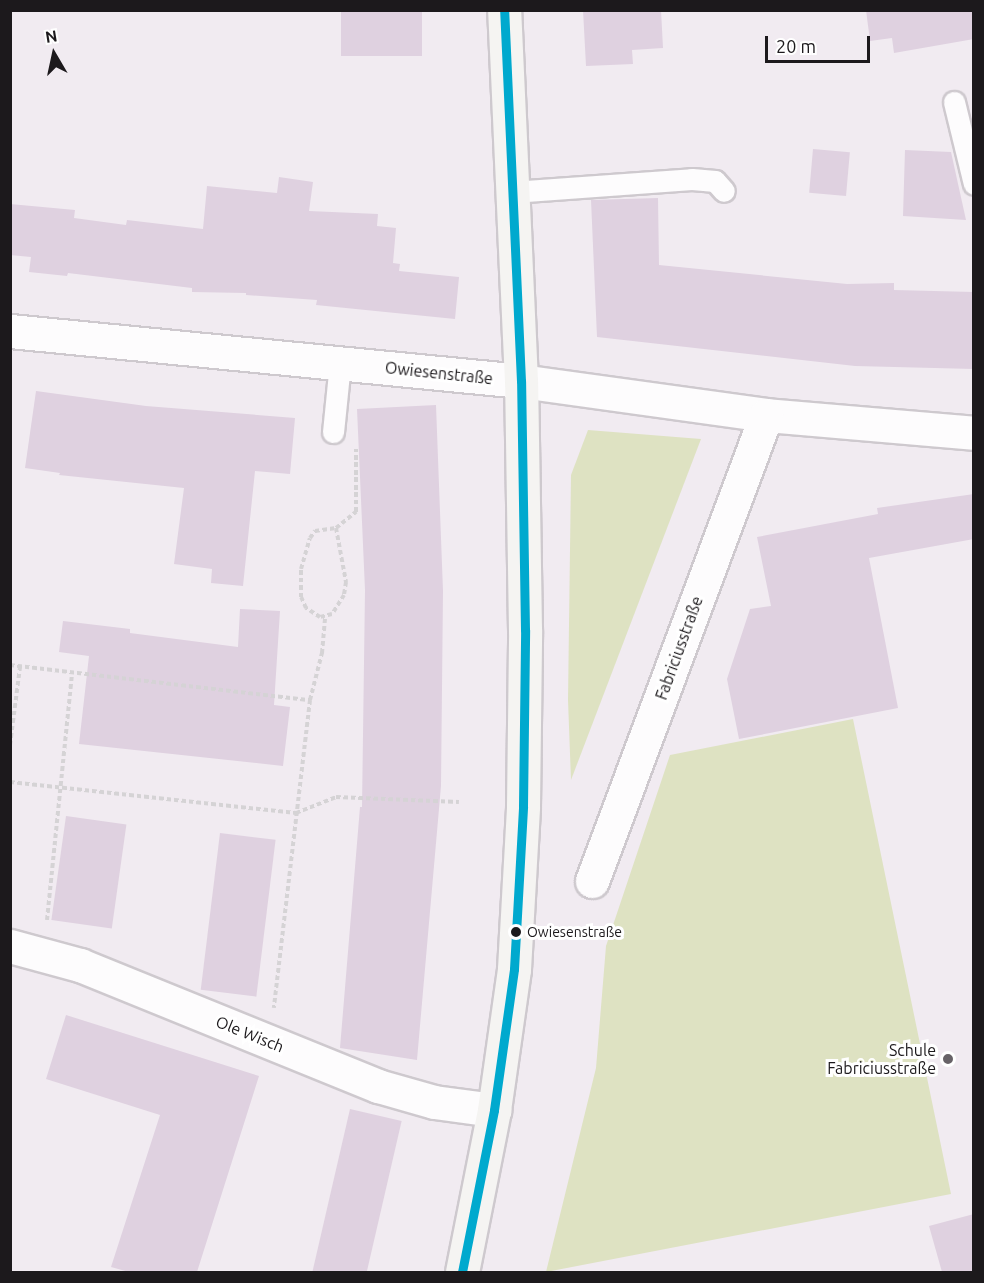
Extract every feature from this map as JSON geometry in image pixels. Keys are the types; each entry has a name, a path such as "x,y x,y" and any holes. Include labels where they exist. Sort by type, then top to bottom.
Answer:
{"street":[{"path":"462,1272 494,1110 514,969 523,806 525,630 521,381 504,11"},
{"name":"Owiesenstraße","path":"10,331 521,381 766,415 974,433"},
{"name":"Fabriciusstraße","path":"592,880 766,415"},
{"name":"Ole Wisch","path":"10,946 44,953 378,1086 434,1102 494,1110"}],"lane":[{"path":"954,102 974,184"},
{"path":"512,192 692,179 715,182 724,191"},
{"path":"333,432 340,363"}],"path":[{"path":"325,617 314,614 306,608 299,586 310,538 315,531 336,528 356,512 356,440"},
{"path":"270,1042 309,700 322,653 325,617 339,606 346,582 336,528"},
{"path":"10,666 309,700"},
{"path":"10,745 20,667"},
{"path":"44,953 72,673"},
{"path":"10,782 297,813 336,798 459,802"}],"green space":[{"path":"588,430 701,439 571,780 568,700 571,475"},
{"path":"853,719 951,1194 546,1272 596,1068 606,946 670,755"}],"building":[{"path":"341,10 422,10 422,56 341,56"},
{"path":"583,10 661,10 663,48 632,50 633,64 586,66"},
{"path":"866,10 974,10 974,39 894,53 892,38 870,41"},
{"path":"813,149 850,152 846,196 809,193"},
{"path":"905,150 951,152 966,220 903,216"},
{"path":"279,177 313,182 309,211 378,214 377,226 396,228 393,263 400,264 399,271 459,277 455,319 316,305 317,300 246,295 246,293 192,292 192,288 68,273 67,276 29,272 31,257 10,255 10,204 75,210 74,218 126,225 127,220 203,229 207,186 277,193"},
{"path":"658,198 659,265 847,284 894,283 894,290 974,292 974,369 855,366 597,337 591,200"},
{"path":"36,391 146,406 295,418 290,474 255,471 243,586 211,583 212,569 174,564 184,488 59,475 60,473 25,468"},
{"path":"436,405 443,591 441,786 417,1060 340,1048 360,807 362,807 365,590 357,409"},
{"path":"974,494 974,539 869,558 898,708 739,739 727,679 750,609 771,606 757,537 878,514 877,508"},
{"path":"240,609 280,611 274,705 290,707 283,766 79,744 89,656 59,652 63,621 130,629 130,633 238,647"},
{"path":"66,816 126,824 112,928 51,920"},
{"path":"220,833 276,840 256,997 201,990"},
{"path":"66,1015 259,1076 197,1272 129,1272 111,1267 160,1115 46,1079"},
{"path":"350,1109 402,1121 367,1272 312,1272"},
{"path":"974,1214 974,1272 942,1272 929,1226"}],"transit line":[{"path":"462,1272 494,1110 514,969 523,806 525,630 521,381 504,10"}],"place":[{"name":"Owiesenstraße","path":"516,932"},
{"name":"Schule Fabriciusstraße","path":"948,1059"}]}
